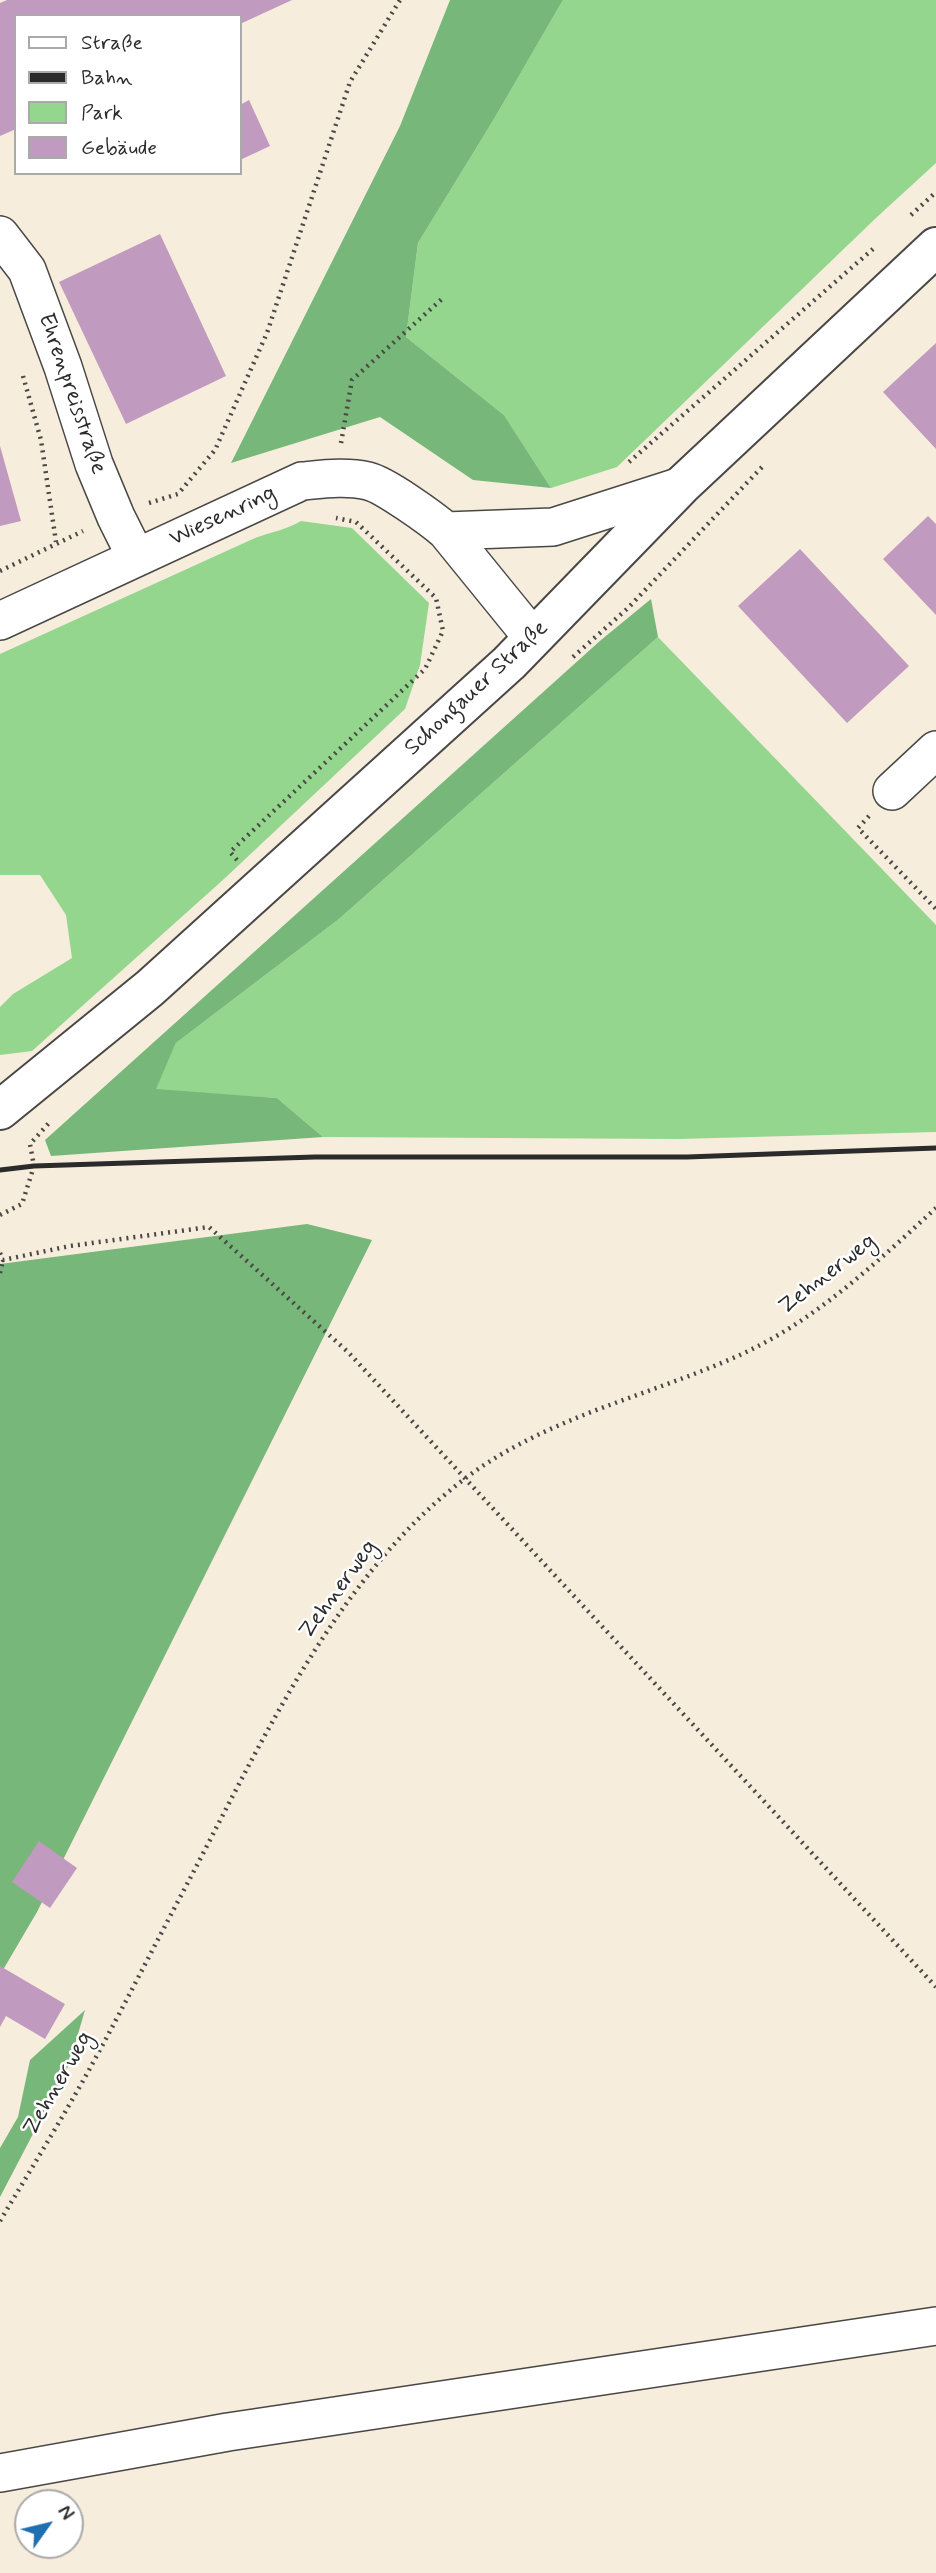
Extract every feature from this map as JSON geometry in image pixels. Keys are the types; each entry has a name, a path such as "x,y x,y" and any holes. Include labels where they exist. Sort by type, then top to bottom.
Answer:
{"main road":[{"name":"Schongauer Straße","path":"0,1110 150,988 533,638 681,486 936,247"}],"street":[{"name":"Ehrenpreisstraße","path":"0,235 13,278 63,367 94,464 136,557"},
{"name":"Wiesenring","path":"0,621 302,481 335,478 370,481 431,518 446,531 533,638"},
{"path":"446,531 553,527 681,486"},
{"path":"892,791 936,750"},
{"path":"0,2473 228,2432 936,2326"}],"path":[{"path":"0,571 56,542 141,506 178,494 215,450 267,333 350,82 400,0"},
{"path":"910,216 936,192"},
{"path":"622,468 881,242"},
{"path":"335,478 352,380 443,298"},
{"path":"21,366 41,440 56,542"},
{"path":"261,888 230,852 425,669 443,631 436,597 356,522 332,518"},
{"path":"892,791 858,828 936,909"},
{"path":"0,1215 22,1204 34,1166"},
{"name":"Zehnerweg","path":"0,2221 85,2078 267,1732 334,1621 395,1541 465,1479 507,1449 576,1417 743,1354 801,1322 879,1260 936,1208"},
{"path":"3,1260 70,1246 209,1227 348,1352 936,1987"},
{"path":"0,1253 3,1260 0,1273"}],"green space":[{"path":"450,0 563,0 418,243 406,337 504,415 551,488 473,480 380,417 231,463 400,126"},
{"path":"563,0 936,0 936,163 617,467 551,488 504,415 406,337 418,243"},
{"path":"301,521 352,528 429,603 420,665 405,709 224,879 32,1051 0,1055 0,1007 13,994 72,958 66,915 40,875 0,875 0,654 255,538"},
{"path":"651,599 658,637 339,919 176,1043 156,1089 277,1098 323,1137 51,1156 45,1140 601,640"},
{"path":"658,637 936,925 936,1132 678,1139 323,1137 277,1098 155,1090 176,1043 339,919"},
{"path":"307,1224 372,1240 37,1912 0,1975 0,1264"},
{"path":"85,2010 69,2065 0,2197 0,2148 18,2117 30,2060"}],"building":[{"path":"7,0 292,0 242,23 242,14 14,14 14,130 0,136 0,3"},
{"path":"249,100 270,146 242,159 242,104"},
{"path":"160,234 226,376 126,424 59,282"},
{"path":"936,343 936,449 883,392"},
{"path":"0,446 21,521 0,526"},
{"path":"928,516 936,524 936,615 883,559"},
{"path":"800,549 909,666 847,723 738,606"},
{"path":"39,1841 77,1868 50,1908 12,1882"},
{"path":"0,1966 65,2004 45,2039 6,2016 0,2027"}],"railway":[{"path":"0,1170 34,1166 315,1157 687,1157 936,1148"}]}
